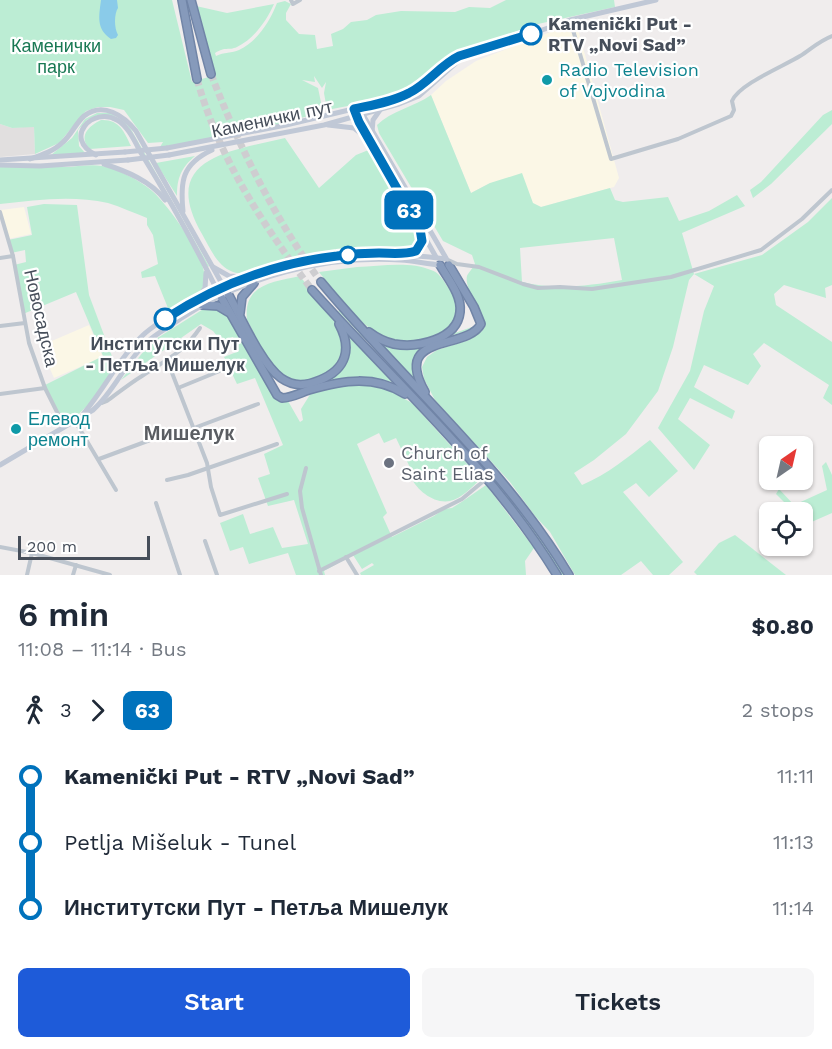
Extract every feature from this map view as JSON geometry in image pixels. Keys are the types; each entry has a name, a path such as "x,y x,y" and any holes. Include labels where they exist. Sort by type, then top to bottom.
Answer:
{"highway":[{"path":"182,0 197,79"},
{"path":"191,0 211,74"},
{"path":"355,321 378,338 394,344 412,345 450,332 458,320 460,311 459,298 448,263"},
{"path":"437,408 419,380 417,368 421,356 430,347 474,332 481,324 448,263"},
{"path":"236,316 251,280"},
{"path":"321,282 500,477 544,536 569,575"},
{"path":"312,290 422,406 489,482 536,543 557,575"},
{"path":"222,291 277,395 282,398 338,383 364,381 381,382 393,387 422,406"},
{"path":"200,302 218,306 236,316 269,368 289,383 307,385 334,373 343,362 346,340 331,312"}],"main road":[{"name":"Каменички пут","path":"0,165 40,166 169,155 221,146 356,116 362,111 410,93 449,60 470,51 531,34 570,20 656,0"},
{"name":"Каменички пут","path":"0,160 96,155 167,148 222,139 354,109 380,110 419,96 449,67 470,51"},
{"path":"354,109 435,257"},
{"path":"30,159 57,147 91,112 105,110 117,113 136,131 222,291"},
{"path":"372,133 373,120 380,110"},
{"path":"362,111 372,133 448,263"},
{"path":"96,155 81,143 80,136 83,127 99,117 117,120 124,126 182,218"},
{"path":"324,124 354,128 373,146"},
{"path":"182,218 183,176 197,158 221,146"},
{"path":"100,162 134,176 151,187 182,218"},
{"path":"400,254 412,253 418,249 422,241 420,229"},
{"path":"81,416 142,336 222,291 318,258 377,253 435,257 448,263"},
{"path":"209,268 229,276 251,280 349,262 400,260 448,263"},
{"path":"0,465 100,403 145,344 200,302 207,283 209,268"}],"street":[{"path":"292,2 300,0"},
{"path":"570,20 611,159 678,139 731,116 734,110 732,101 738,93 774,69 798,58 812,46 832,36"},
{"path":"448,263 479,267 538,288 560,287 592,290 671,277 761,250 802,219 832,190"},
{"name":"Новосадска","path":"0,212 13,256 29,343 45,388 64,426"},
{"path":"0,258 13,256"},
{"path":"0,326 25,323"},
{"path":"100,403 186,347 200,327"},
{"path":"167,360 209,468 211,487 220,515 287,494"},
{"path":"178,388 227,368"},
{"path":"0,394 45,388"},
{"path":"194,428 258,404"},
{"path":"75,420 116,489"},
{"path":"99,459 161,436"},
{"path":"167,480 277,444"},
{"path":"306,468 300,497 320,573 346,557 462,499 489,482"},
{"path":"156,503 180,575"},
{"path":"206,541 217,575"},
{"path":"0,547 32,553 110,575"},
{"path":"27,575 32,553"},
{"path":"346,557 357,575"},
{"path":"73,575 76,565"}],"shaded area":[{"path":"576,22 619,178 614,187 541,207 490,183 471,193 431,95 446,81 476,61"},
{"path":"0,124 12,128 34,126 35,154 0,157"},
{"path":"24,207 31,234 8,239 1,210"},
{"path":"89,325 103,357 54,378 40,346"}],"green space":[{"name":"Каменички парк","path":"0,0 172,0 192,82 215,75 196,6 227,13 274,4 264,23 249,39 237,47 215,53 216,56 246,46 258,36 277,3 285,1 291,4 286,13 286,20 299,34 315,35 317,49 333,46 331,34 343,29 351,22 401,11 455,12 469,7 490,8 506,0 614,0 615,7 538,24 467,48 449,58 411,91 394,97 327,110 324,93 326,82 322,88 314,76 315,82 302,80 318,88 323,112 246,133 160,147 163,142 148,143 124,110 98,107 86,111 59,143 35,154 34,127 12,128 0,124"},
{"path":"431,95 471,193 490,183 522,173 533,203 541,207 610,188 615,200 623,202 668,197 679,221 709,211 737,195 745,206 682,233 694,274 689,280 673,347 658,391 626,434 574,473 582,485 626,459 650,440 678,471 649,497 636,483 623,492 683,562 669,575 653,575 641,561 621,575 575,575 550,532 510,482 435,400 424,379 422,367 427,357 437,350 469,340 485,326 467,281 475,264 472,255 443,241 379,133 377,125 383,120","holes":["614,238 622,280 572,286 546,286 522,282 520,248"]},
{"path":"832,110 832,124 771,184 753,198 750,190 761,182 823,115"},
{"path":"97,113 110,113 128,124 208,267 127,125 98,115 87,120 78,130 79,146 85,153 51,155 72,138 85,119"},
{"path":"101,120 117,124 131,146 90,149 86,145 86,132"},
{"path":"285,138 319,188 356,155 371,149 413,223 418,242 414,247 398,252 349,253 310,258 246,274 233,272 223,266 214,256 191,209 189,189 194,174 206,162 223,154"},
{"path":"195,156 181,174 177,196 156,163"},
{"path":"0,166 102,166 141,182 158,197 177,220 195,249 205,275 201,290 190,302 170,313 155,276 142,278 141,272 158,264 153,235 147,225 147,218 108,203 81,199 0,204"},
{"path":"832,198 832,285 825,288 826,298 784,285 774,294 776,305 832,342 832,405 823,398 829,385 764,343 753,354 761,366 748,385 704,365 694,387 735,411 732,419 690,398 678,419 710,445 694,470 658,428 690,371 704,311 714,286 694,274 762,255 808,222"},
{"path":"44,204 77,205 89,295 116,367 87,405 65,424 45,385 103,356 76,292 23,314 14,265 26,262 25,250 11,253 8,240 32,235 27,207"},
{"path":"404,265 423,267 436,272 455,300 457,312 452,324 435,335 413,341 392,340 374,331 348,308 319,272 357,267"},
{"path":"300,276 332,315 344,340 344,350 335,368 317,380 307,383 288,380 275,369 247,320 247,308 255,292 270,283"},
{"path":"205,308 219,309 229,315 275,399 288,401 300,422 303,420 301,409 311,393 340,385 381,386 412,403 481,479 458,498 450,501 438,500 427,496 414,483 411,478 414,476 396,438 384,443 379,433 357,444 387,513 383,517 392,537 444,509 452,508 486,485 534,548 525,561 526,575 361,575 360,573 374,565 372,563 362,569 353,555 324,571 325,575 296,575 288,553 249,564 243,547 230,551 220,523 243,514 250,534 273,527 282,548 308,544 294,500 268,506 258,478 270,474 264,454 283,445 255,378 237,384 224,357 239,351 233,337 221,341 213,331 201,324 121,380 151,342"},
{"path":"340,310 487,470 540,539 564,575 561,575 512,504 485,471 338,311"},
{"path":"472,327 473,329 440,340 421,351 416,359 414,370 417,383 379,341 412,348"},
{"path":"349,336 392,382 366,377 347,379 290,395 289,392 323,381 340,370 349,350"},
{"path":"826,462 832,475 832,513 813,521 813,502 801,502 827,490 822,466"},
{"path":"780,490 791,502 784,502 776,494"},
{"path":"735,535 786,575 697,575 694,572 719,543"}],"water":[{"path":"101,0 117,0 115,21 118,35 116,38 111,39 106,35 101,26 99,17"}],"tunnel":[{"path":"211,74 259,182 288,233 321,282"},
{"path":"197,79 206,109 244,190 312,290"}],"bus line":[{"name":"63","path":"165,319 208,292 302,261 337,256 400,254 416,251 422,241 420,229 359,122 354,109 410,93 449,60 470,51 531,34"}],"place":[{"name":"Kamenički Put - RTV „Novi Sad”","path":"531,34"},
{"name":"Radio Television of Vojvodina","path":"547,80"},
{"name":"Институтски Пут - Петља Мишелук","path":"165,319"},
{"name":"Елевод ремонт","path":"16,429"},
{"name":"Church of Saint Elias","path":"389,463"}],"district":[{"name":"Мишелук","path":"189,433"}]}
